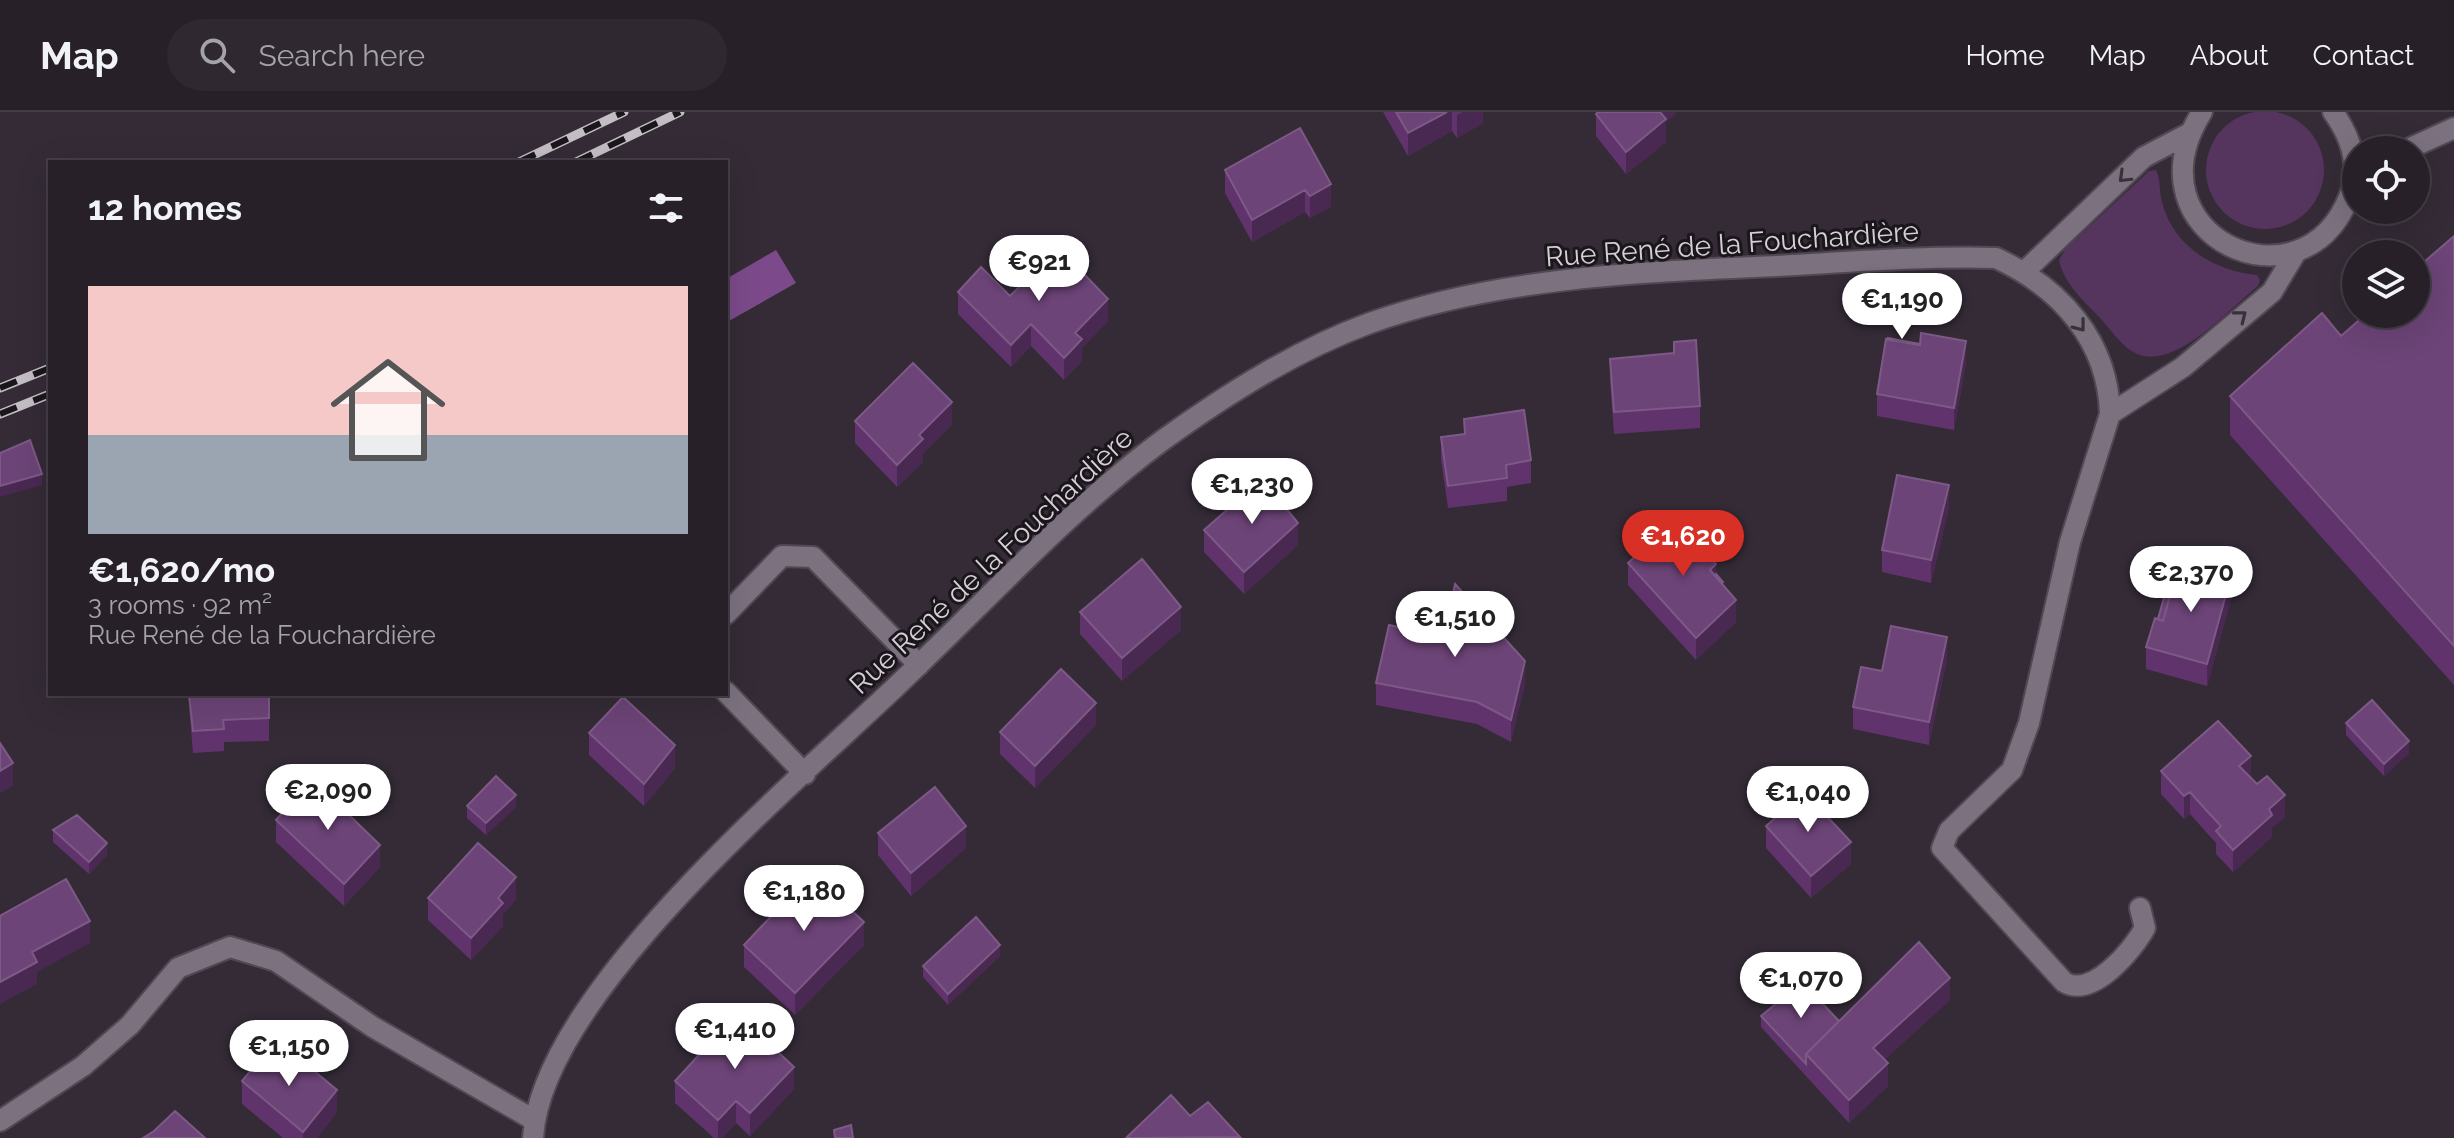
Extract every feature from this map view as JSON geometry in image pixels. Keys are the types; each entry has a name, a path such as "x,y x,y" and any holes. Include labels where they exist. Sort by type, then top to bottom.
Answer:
{"street":[{"path":"2202,112 2188,134 2181,162 2183,191 2195,217 2214,238 2239,251 2268,256 2296,252 2322,238 2342,216"},
{"path":"2333,112 2348,136"},
{"path":"2430,139 2454,128"},
{"path":"2025,271 2144,157 2188,134"},
{"path":"2110,414 2183,367 2272,292 2296,252"},
{"name":"Rue René de la Fouchardière","path":"0,1121 83,1066 130,1025 178,968 230,947 276,961 533,1129 554,1066 622,961 706,868 1045,541 1161,442 1253,381 1311,348 1369,324 1439,301 1544,284 1659,271 1958,257 1996,258 2025,271 2071,315 2100,354 2109,386 2110,414 2070,542 2029,723 2012,770 1949,831 1942,848 2064,982 2073,987 2085,987 2096,981 2139,938 2145,928 2140,908"},
{"path":"728,612 782,556 813,557 919,665"},
{"path":"728,694 805,774"}],"shaded area":[{"path":"2265,111 2288,116 2307,128 2319,147 2324,170 2319,193 2307,212 2288,224 2265,229 2242,224 2223,212 2211,193 2206,170 2211,147 2223,128 2242,116"},
{"path":"2156,170 2167,218 2186,243 2211,262 2241,273 2257,275 2260,280 2258,286 2197,338 2162,355 2145,356 2126,347 2082,299 2065,277 2059,260 2065,249 2149,171"},
{"path":"776,250 796,283 729,321 728,278"}],"building":[{"path":"1396,112 1447,112 1408,133"},
{"path":"1660,112 1666,119 1626,152 1596,114"},
{"path":"1300,128 1331,184 1310,196 1305,190 1252,220 1225,170"},
{"path":"2454,236 2454,646 2230,396 2322,313 2341,336 2350,328 2430,328 2430,257"},
{"path":"1059,248 1108,299 1075,333 1082,339 1064,358 1031,324 1011,345 958,292 981,267 1010,296"},
{"path":"1921,333 1966,341 1954,408 1877,394 1886,339 1920,345"},
{"path":"1696,340 1700,406 1614,412 1610,359 1674,353 1674,342"},
{"path":"1888,340 1920,344 1920,345"},
{"path":"913,363 952,402 919,435 923,439 897,465 855,421"},
{"path":"1524,410 1531,460 1506,465 1507,478 1448,486 1441,437 1465,434 1464,419"},
{"path":"30,440 42,474 0,486 0,453"},
{"path":"1897,475 1949,485 1931,560 1882,550"},
{"path":"1262,479 1298,523 1244,572 1204,530"},
{"path":"1675,519 1716,564 1710,570 1736,600 1696,638 1628,563"},
{"path":"1142,559 1181,607 1122,658 1080,612"},
{"path":"2180,560 2231,576 2207,664 2146,647 2155,618 2163,621"},
{"path":"2172,569 2177,570 2163,621 2158,619"},
{"path":"1455,584 1525,661 1511,720 1477,702 1376,683 1389,625 1418,631 1421,616 1447,622"},
{"path":"1891,626 1947,637 1929,722 1853,707 1861,667 1882,671"},
{"path":"1061,669 1096,703 1035,766 1000,732"},
{"path":"189,696 269,696 269,718 223,720 224,729 193,731"},
{"path":"623,697 675,745 644,784 589,733"},
{"path":"2372,700 2409,741 2384,764 2346,723"},
{"path":"2218,721 2251,756 2239,766 2257,784 2267,776 2285,795 2269,809 2272,815 2233,850 2216,831 2221,826 2190,792 2184,796 2161,771"},
{"path":"0,743 13,763 0,771"},
{"path":"496,776 516,795 486,823 467,806"},
{"path":"312,779 380,845 344,884 276,820"},
{"path":"935,787 966,826 911,873 878,833"},
{"path":"1804,792 1851,842 1811,876 1766,826"},
{"path":"77,815 107,843 89,862 53,830"},
{"path":"478,843 516,877 498,898 503,903 471,938 428,898"},
{"path":"812,873 864,922 795,993 744,945"},
{"path":"66,879 90,921 32,952 37,962 0,982 0,916"},
{"path":"976,917 1000,945 948,994 923,966"},
{"path":"1919,942 1950,978 1873,1048 1888,1063 1849,1100 1806,1054"},
{"path":"1802,982 1839,1021 1806,1054 1806,1064 1761,1016"},
{"path":"743,1019 794,1067 750,1113 736,1101 718,1120 675,1081 718,1034 723,1038"},
{"path":"272,1044 304,1071 308,1066 337,1090 303,1132 242,1081"},
{"path":"1171,1095 1190,1116 1208,1102 1240,1137 1126,1138"},
{"path":"175,1111 205,1138 143,1138 154,1131"},
{"path":"851,1125 853,1138 835,1138 834,1130"}],"railway":[{"path":"523,160 624,112"},
{"path":"580,160 680,112"},
{"path":"0,388 48,369"},
{"path":"0,414 48,395"}]}
